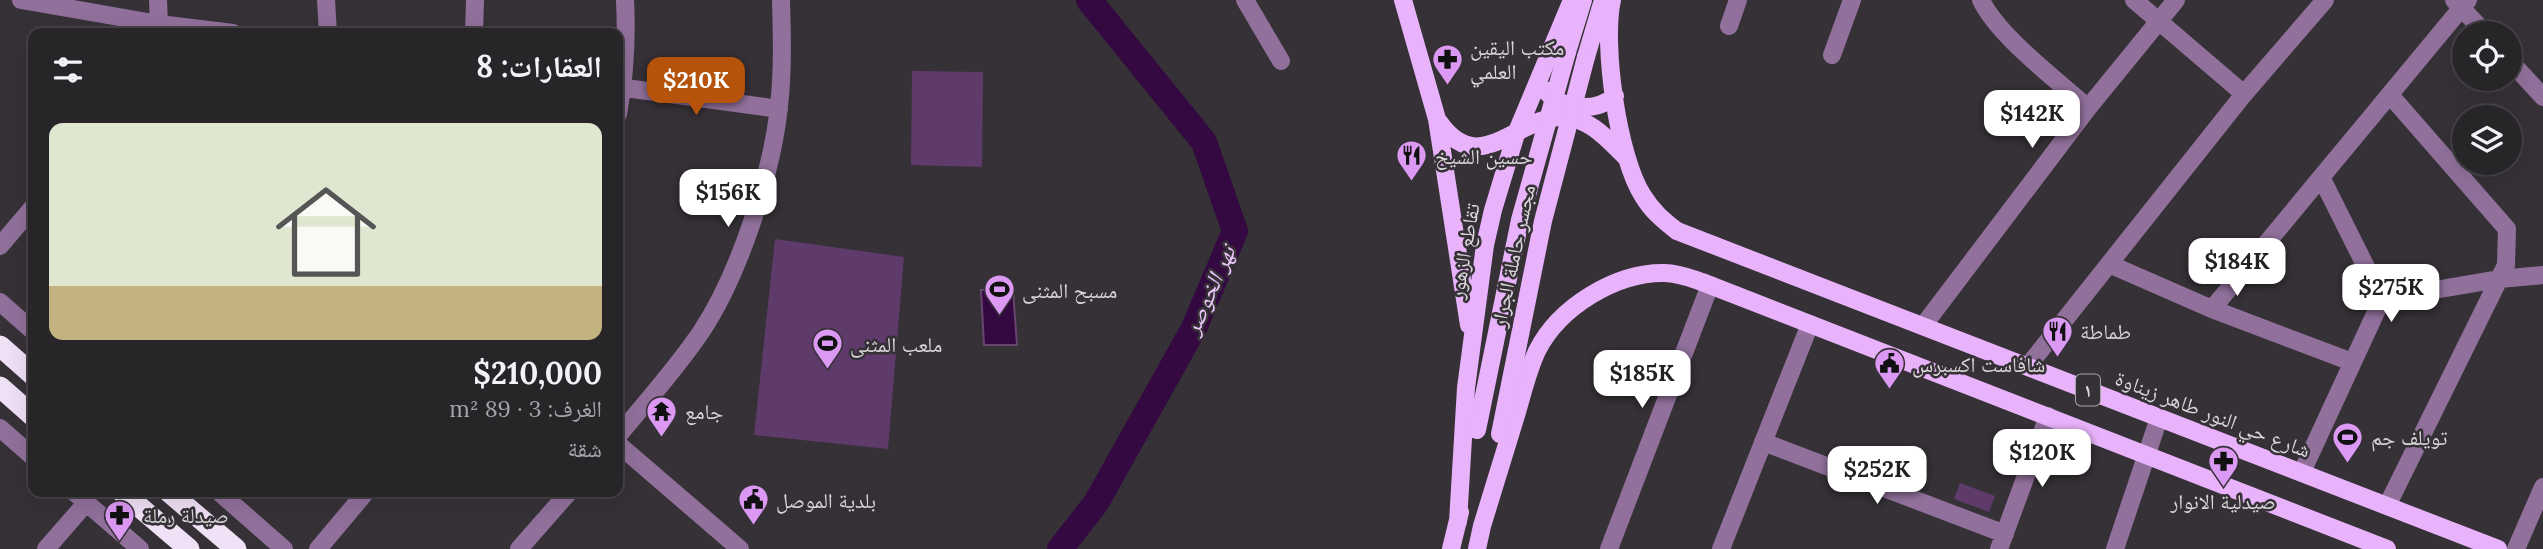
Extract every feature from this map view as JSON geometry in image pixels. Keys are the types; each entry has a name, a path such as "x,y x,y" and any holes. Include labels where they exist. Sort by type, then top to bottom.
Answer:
{"highway":[{"path":"0,346 28,371"},
{"path":"0,387 28,412"},
{"path":"128,497 189,549"},
{"path":"175,497 236,549"}],"main road":[{"path":"1403,0 1437,119 1472,345 1488,363 1506,369 1527,362 1565,315 1586,299 1611,285 1641,276 1665,273 1710,285 2387,549"},
{"name":"تقاطع الزهور","path":"1458,522 1466,388 1485,245 1516,134 1572,0"},
{"name":"مجسر حاملة الجرار","path":"1458,522 1520,220 1583,0"},
{"name":"مجسر حاملة الجرار","path":"1482,526 1543,221 1603,0"},
{"path":"1612,0 1609,61 1628,159"},
{"path":"1539,78 1548,94 1568,105 1600,105 1615,96"},
{"path":"1437,119 1451,138 1474,146 1494,143 1533,123 1564,117 1590,125 1628,159"},
{"name":"شارع حي النور طاهر زيناوة","path":"1628,159 1642,194 1657,215 1677,231 2498,549"},
{"path":"1478,549 1482,526 1538,350"},
{"path":"1466,388 1482,377 1499,377 1513,383 1523,393"},
{"path":"1451,549 1458,522"}],"street":[{"path":"21,0 153,28"},
{"path":"158,0 158,28"},
{"path":"326,0 328,28"},
{"path":"474,28 475,0"},
{"path":"623,65 627,36 625,0"},
{"path":"623,430 678,365 703,329 748,232 763,183 779,109 783,52 781,0"},
{"path":"1245,0 1281,61"},
{"path":"1729,26 1738,0"},
{"path":"1832,55 1852,0"},
{"path":"1982,0 1987,13 2006,33 2088,108"},
{"path":"2134,0 2244,94"},
{"path":"1923,326 2088,108 2176,0"},
{"path":"2028,366 2244,94 2325,0"},
{"path":"2212,309 2390,95 2461,3 2475,21"},
{"path":"2522,74 2543,97"},
{"path":"623,87 779,109"},
{"path":"2387,506 2506,265 2507,229 2390,95"},
{"path":"2321,177 2382,299"},
{"path":"0,246 28,212"},
{"path":"2109,264 2212,309 2352,362"},
{"path":"2382,299 2499,279 2543,275"},
{"path":"1609,549 1710,285"},
{"path":"2302,472 2382,299"},
{"path":"0,302 28,327"},
{"path":"1726,548 1763,442 1810,324"},
{"path":"1763,442 2002,541 2048,416"},
{"path":"2115,549 2159,418"},
{"path":"0,428 28,453"},
{"path":"623,448 740,549"},
{"path":"2516,549 2543,487"},
{"path":"46,549 80,497 141,549"},
{"path":"225,497 284,549"},
{"path":"318,549 362,497"},
{"path":"519,549 565,497"}],"shaded area":[{"path":"912,71 983,72 982,167 911,165"},
{"name":"ملعب المثنى","path":"775,239 904,257 888,449 754,435"},
{"name":"مسبح المثنى","path":"981,290 1013,290 1017,345 984,345"},
{"path":"1960,483 1995,496 1989,512 1954,499"}],"waterway":[{"name":"نهر الخوصر","path":"1060,549 1096,503 1194,328 1235,231 1204,142 1089,0"}],"place":[{"name":"مكتب اليقين العلمي","path":"1447,86"},
{"name":"حسين الشيخ","path":"1412,183"},
{"name":"مسبح المثنى","path":"999,317"},
{"name":"طماطة","path":"2057,358"},
{"name":"ملعب المثنى","path":"827,371"},
{"name":"شافاست اكسبرس","path":"1889,391"},
{"name":"جامع","path":"662,438"},
{"name":"تويلف جم","path":"2348,464"},
{"name":"صيدلية الانوار","path":"2223,488"},
{"name":"بلدية الموصل","path":"753,527"},
{"name":"صيدلة رملة","path":"120,542"}]}
